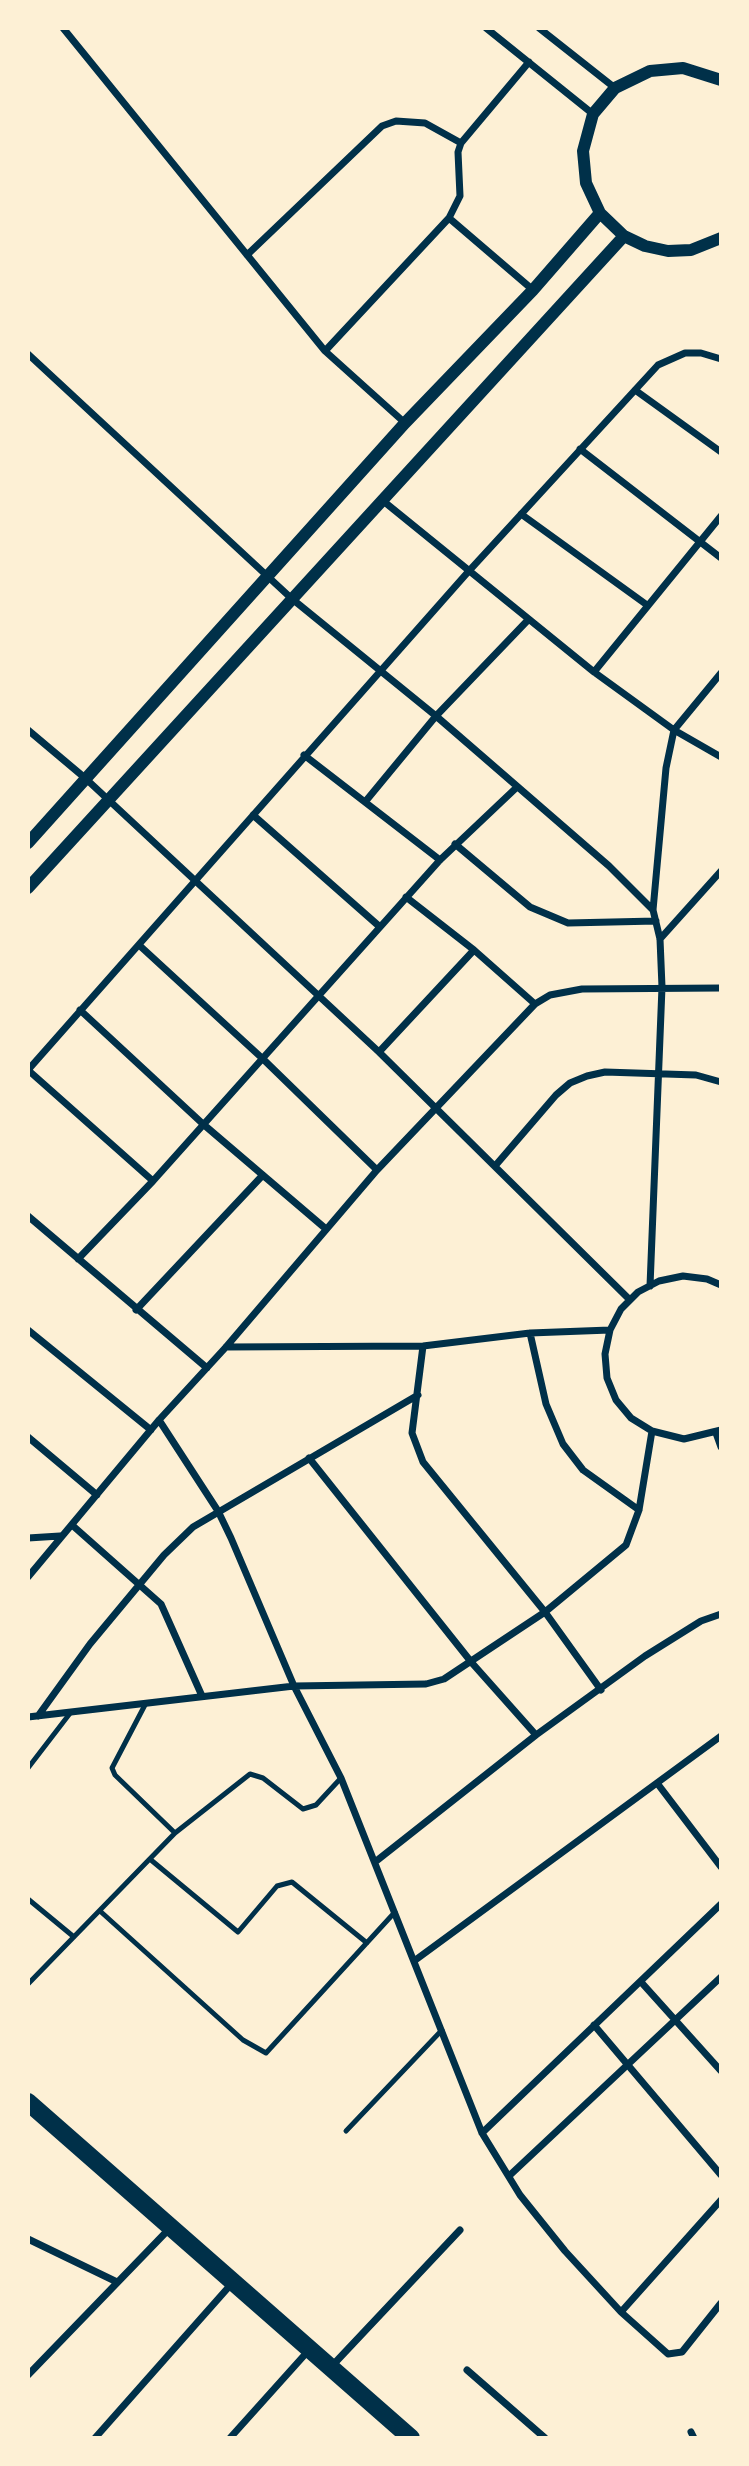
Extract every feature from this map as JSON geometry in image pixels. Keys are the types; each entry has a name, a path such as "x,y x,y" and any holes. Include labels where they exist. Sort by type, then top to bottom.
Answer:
{"main road":[{"path":"28,2102 411,2438"}],"street":[{"path":"63,28 326,352 405,423"},
{"path":"486,28 593,114"},
{"path":"539,28 615,88"},
{"path":"326,352 449,218 460,196 458,163 461,143 530,62"},
{"path":"721,80 683,68 650,71 615,88 593,114 583,151 586,183 600,213 624,236 645,246 668,251 691,250 721,238"},
{"path":"247,255 382,126 396,121 425,123 461,143"},
{"path":"28,843 405,423 533,290 600,213"},
{"path":"449,218 533,290"},
{"path":"28,888 624,236"},
{"path":"153,1181 28,1070 197,882 304,755 658,365 676,355 701,352 721,359"},
{"path":"28,354 291,598 436,716 609,866 653,910"},
{"path":"635,390 721,452"},
{"path":"580,449 721,558"},
{"path":"382,500 594,672 674,730 721,757"},
{"path":"521,514 647,605"},
{"path":"594,672 721,516"},
{"path":"365,802 436,716 528,620"},
{"path":"650,1286 662,987 660,939 653,910 666,768 674,730 721,673"},
{"path":"28,730 85,778 379,1052 630,1300"},
{"path":"304,755 440,860"},
{"path":"78,1259 153,1181 440,860 516,788"},
{"path":"253,815 380,927"},
{"path":"455,844 530,906 568,923 656,921"},
{"path":"660,939 721,871"},
{"path":"406,897 474,950 535,1004"},
{"path":"139,945 263,1059 377,1170"},
{"path":"379,1052 474,950"},
{"path":"28,1577 159,1420 226,1347 377,1170 535,1004 550,995 565,991 662,987 721,988"},
{"path":"80,1010 203,1124 327,1229"},
{"path":"495,1166 570,1083 605,1072 696,1075 721,1082"},
{"path":"136,1310 262,1176"},
{"path":"28,1216 207,1368"},
{"path":"721,1285 707,1279 683,1276 650,1286 621,1309 610,1330 605,1354 607,1378 616,1400 631,1418 652,1431 684,1439 719,1431 721,1447"},
{"path":"28,1330 151,1430"},
{"path":"226,1347 423,1346 530,1333 610,1330"},
{"path":"530,1333 545,1404 562,1444 583,1469 639,1510"},
{"path":"423,1346 412,1433 423,1462 545,1612 601,1690"},
{"path":"38,1716 90,1644 164,1555 193,1527 418,1395"},
{"path":"159,1420 218,1511 294,1686 341,1778 482,2133 509,2176 565,2252 662,2351 675,2355 687,2347 721,2303"},
{"path":"28,1717 294,1686 426,1684 444,1679 472,1663 545,1612 626,1545 639,1510 652,1431"},
{"path":"28,1437 97,1495"},
{"path":"309,1458 472,1663 536,1735"},
{"path":"72,1525 161,1604 202,1696"},
{"path":"28,1538 60,1536"},
{"path":"375,1862 536,1735 679,1633 721,1614"},
{"path":"414,1961 721,1736"},
{"path":"657,1783 721,1867"},
{"path":"482,2133 721,1904"},
{"path":"509,2176 721,1977"},
{"path":"641,1982 721,2071"},
{"path":"594,2025 721,2175"},
{"path":"621,2312 721,2200"},
{"path":"28,2375 171,2227"},
{"path":"331,2367 460,2230"},
{"path":"28,2239 117,2282"},
{"path":"95,2438 234,2281"},
{"path":"235,2436 310,2349"},
{"path":"467,2370 545,2438"}],"lane":[{"path":"146,1703 118,1751 112,1768 115,1775 175,1833"},
{"path":"28,1768 71,1712"},
{"path":"28,1984 175,1833 250,1774 263,1778 303,1809 316,1805 341,1778"},
{"path":"151,1860 238,1932 277,1886 292,1882 367,1944"},
{"path":"28,1899 74,1937"},
{"path":"100,1910 243,2040 266,2053 395,1912"},
{"path":"346,2131 442,2030"}]}
